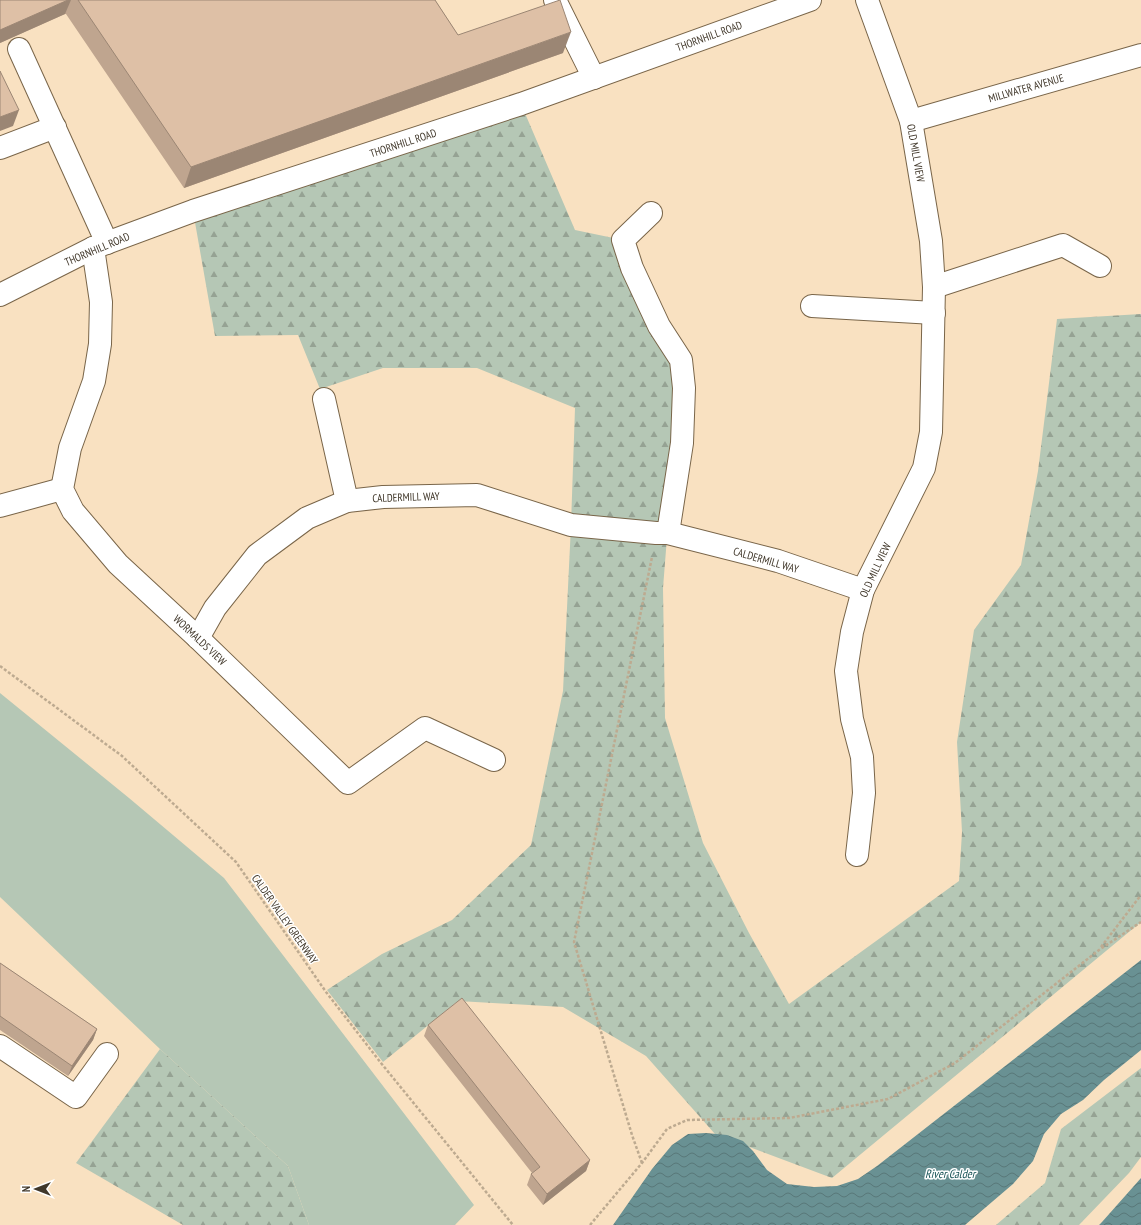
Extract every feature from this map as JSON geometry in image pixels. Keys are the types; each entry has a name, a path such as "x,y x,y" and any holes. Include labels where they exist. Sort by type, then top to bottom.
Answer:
{"street":[{"path":"555,0 594,78"},
{"name":"THORNHILL ROAD","path":"0,295 100,246 193,211 521,104 810,0"},
{"name":"OLD MILL VIEW","path":"857,855 864,792 862,757 852,720 846,671 852,632 863,590 924,468 931,432 934,313 931,241 911,121 867,0"},
{"path":"0,506 62,489 70,448 94,381 100,344 100,246 55,127 19,49"},
{"name":"MILLWATER AVENUE","path":"911,121 1141,55"},
{"path":"0,148 55,127"},
{"path":"651,213 623,240 632,268 659,326 681,360 684,388 682,443 662,533"},
{"path":"934,287 1063,245 1100,266"},
{"path":"812,306 934,313"},
{"path":"324,399 347,501"},
{"name":"WORMALDS VIEW","path":"62,489 74,510 118,564 198,638 348,783 425,728 494,760"},
{"name":"CALDERMILL WAY","path":"198,638 215,608 257,555 307,518 347,501 383,497 476,495 572,525 662,533 778,562 863,590"},
{"path":"0,1046 76,1097 107,1054"}],"path":[{"path":"642,1163 632,1135 574,942 662,533"},
{"name":"CALDER VALLEY GREENWAY","path":"0,666 122,756 236,862 331,998 381,1064 514,1225"},
{"path":"1099,950 1141,895"},
{"path":"590,1225 642,1163 667,1129 687,1120 789,1118 888,1099 955,1064 1099,950 1141,922"}],"green space":[{"path":"521,104 575,230 623,240 681,360 663,588 665,718 703,843 749,933 789,1004 959,881 962,832 957,742 974,630 1021,565 1038,471 1057,319 1141,314 1141,922 832,1178 715,1134 646,1056 563,1007 458,1001 383,1062 327,990 382,954 452,920 531,845 563,691 575,408 477,368 383,368 320,389 298,335 215,336 193,211"},
{"path":"0,693 224,878 474,1205 455,1225 309,1225 288,1166 160,1049 0,897"},
{"path":"160,1049 288,1166 309,1225 183,1225 76,1163"},
{"path":"1141,1068 1141,1157 1129,1173 1079,1225 996,1225 1045,1183 1061,1129"}],"water":[{"name":"River Calder","path":"1141,960 1141,1050 1104,1080 1083,1100 1061,1114 1044,1134 1033,1161 1013,1184 965,1225 613,1225 652,1169 672,1145 688,1134 706,1133 727,1135 743,1141 753,1151 767,1170 787,1184 814,1187 837,1186 858,1179 877,1166"},
{"path":"1141,1178 1141,1225 1099,1225 1102,1222"}],"building":[{"path":"0,0 68,0 0,30"},
{"path":"78,0 435,0 458,35 560,0 571,32 191,167"},
{"path":"0,71 19,110 0,117"},
{"path":"0,963 97,1029 72,1066 0,1016"},
{"path":"462,998 590,1160 547,1194 531,1174 540,1167 428,1025"}]}
